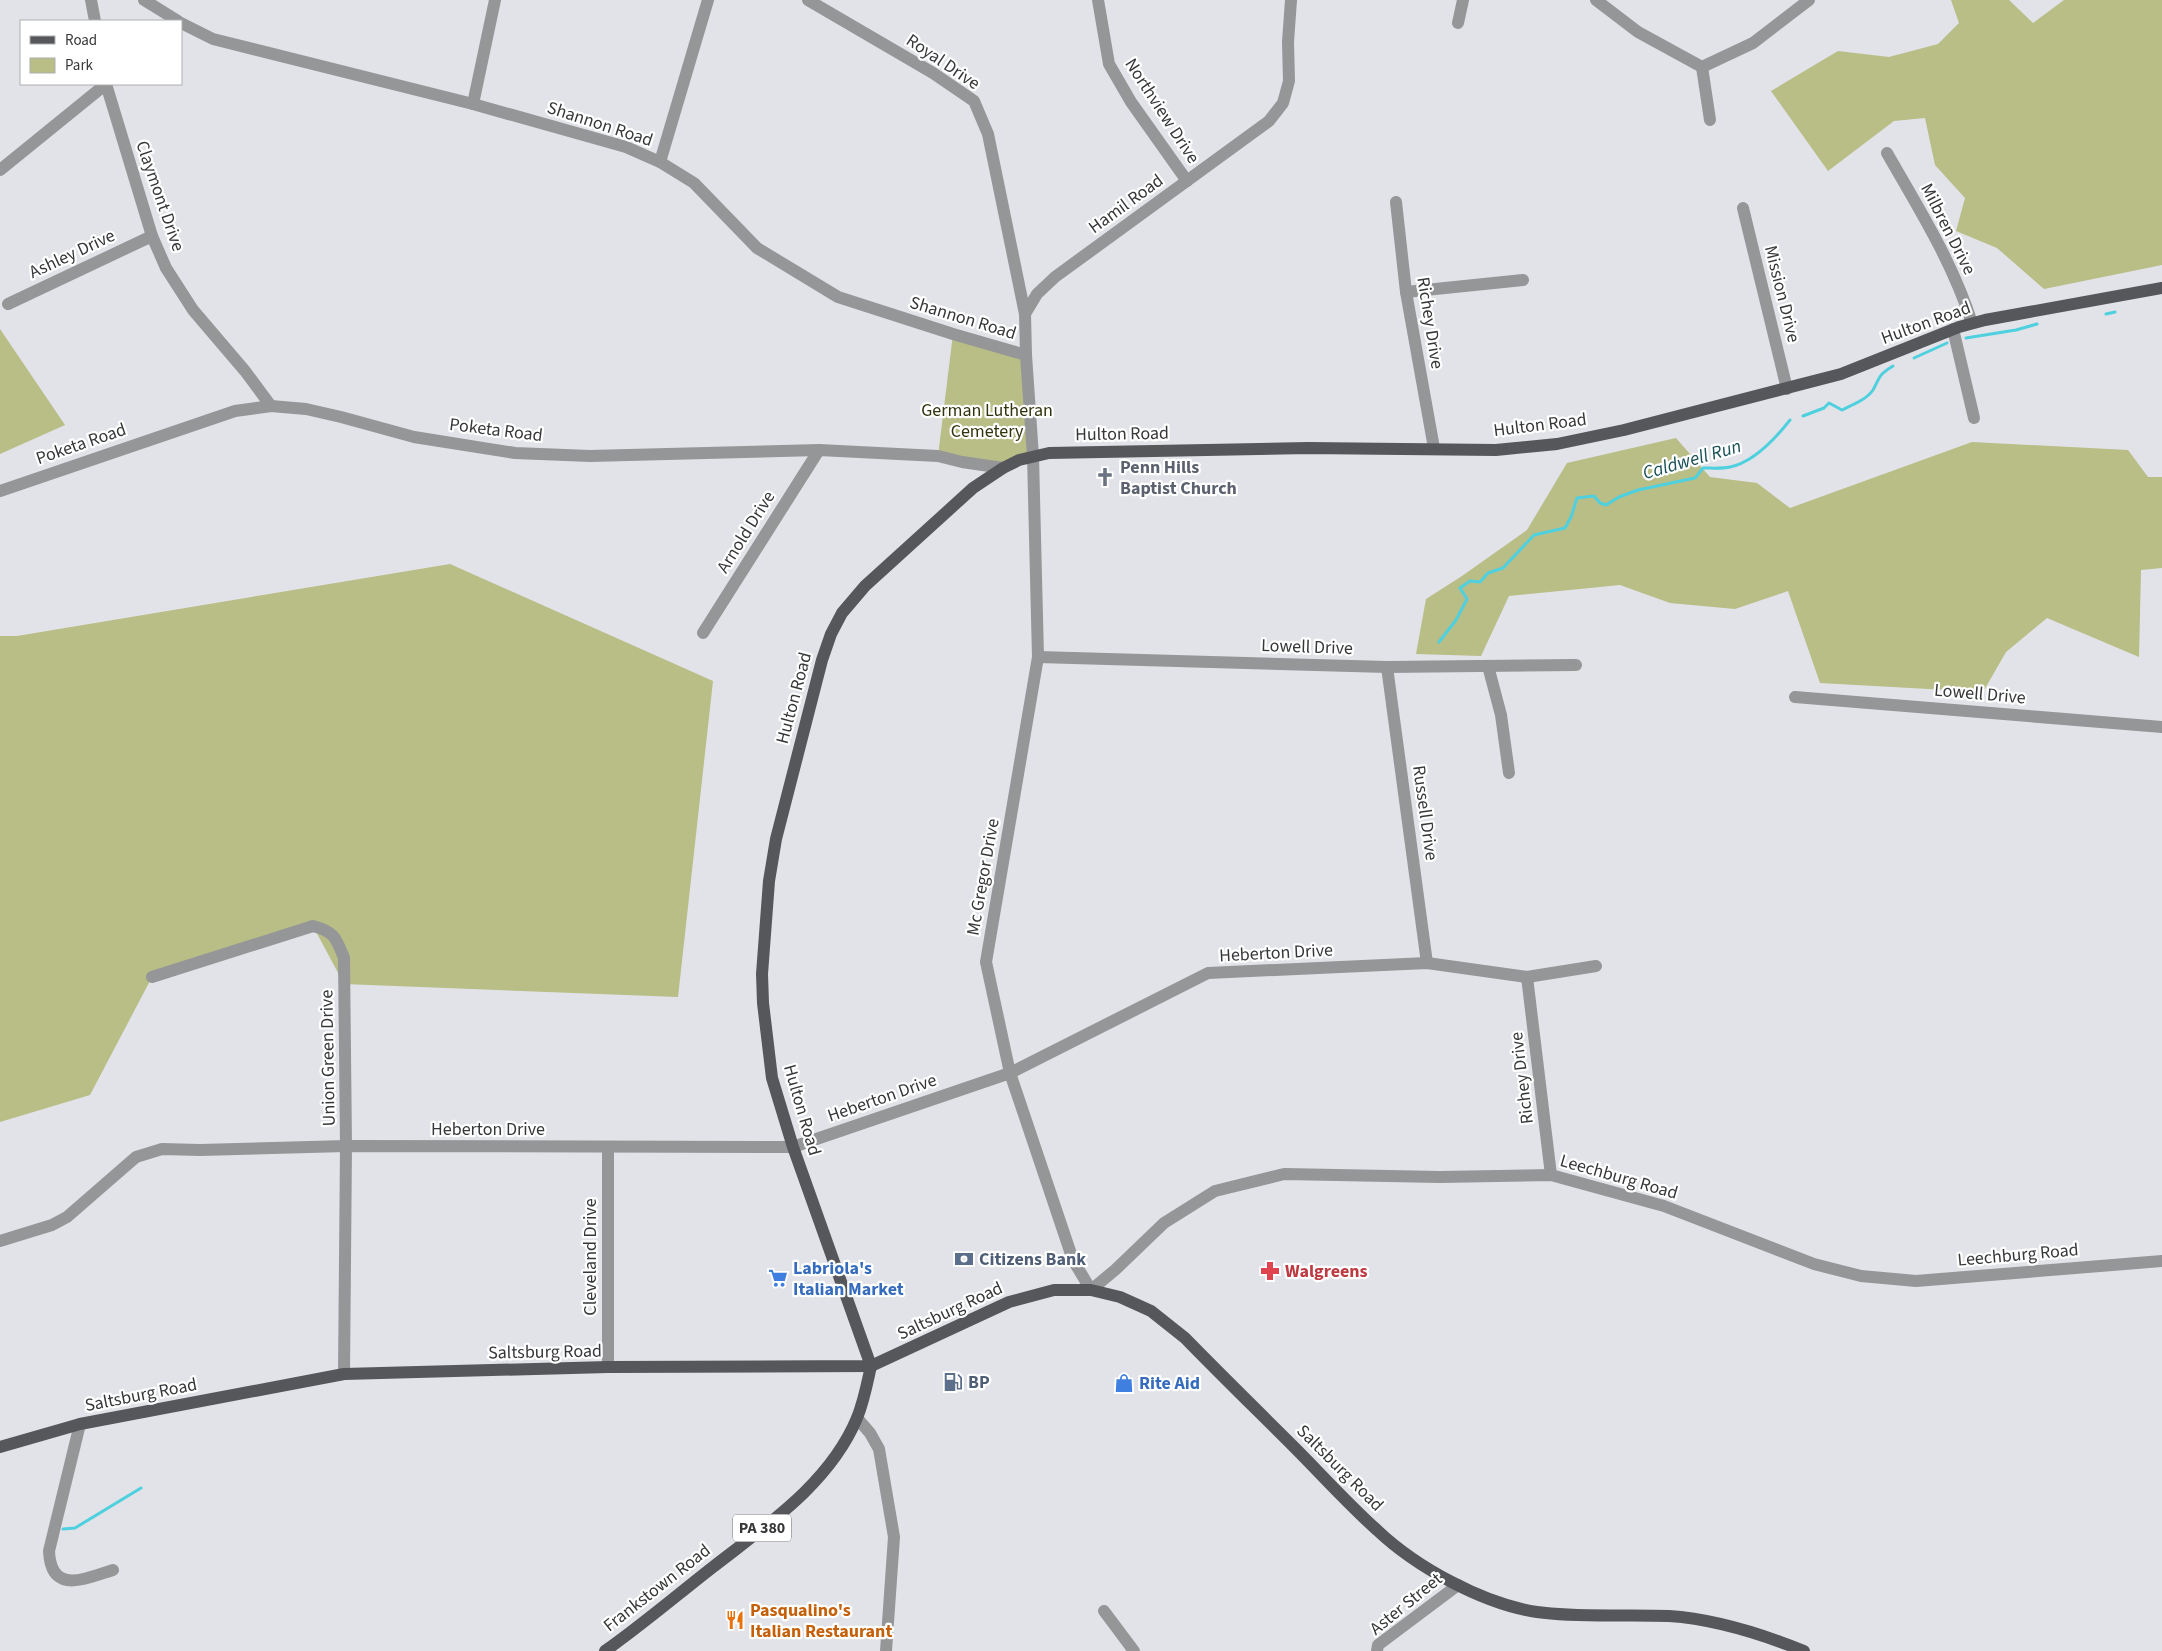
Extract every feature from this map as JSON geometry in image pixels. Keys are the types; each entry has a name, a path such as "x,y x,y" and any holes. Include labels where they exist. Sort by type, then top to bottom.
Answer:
{"main road":[{"name":"Hulton Road","path":"871,1366 793,1147 772,1078 763,1004 762,974 769,881 776,839 822,660 831,634 842,614 865,586 973,488 1003,468 1033,456 1049,453 1298,448 1496,450 1557,444 1624,430 1841,374 1972,323 2162,288"},
{"name":"Saltsburg Road","path":"0,1447 80,1424 344,1374 608,1367 871,1366 1009,1302 1054,1290 1091,1290 1120,1297 1151,1311 1166,1322 1185,1338 1378,1532 1424,1565 1482,1597 1536,1612 1568,1615 1671,1616 1693,1619 1745,1632 1804,1651"},
{"name":"Frankstown Road","path":"605,1651 796,1500 824,1471 857,1418 866,1391 871,1366"}],"street":[{"path":"91,0 95,20"},
{"path":"144,0 176,20"},
{"path":"473,104 495,0"},
{"path":"660,162 708,0"},
{"name":"Royal Drive","path":"808,0 933,73 974,101 988,134 1025,314"},
{"name":"Northview Drive","path":"1098,0 1109,64 1131,102 1188,181"},
{"name":"Hamil Road","path":"1025,314 1037,294 1055,277 1268,121 1283,103 1289,82 1288,42 1291,0"},
{"path":"1458,24 1463,0"},
{"path":"1596,0 1638,32 1702,67"},
{"path":"1702,67 1752,43 1810,0"},
{"name":"Shannon Road","path":"182,24 213,39 473,104 626,147 660,162 694,183 757,248 838,297 930,327 1026,355"},
{"path":"1702,67 1710,120"},
{"path":"0,170 105,85"},
{"name":"Claymont Drive","path":"106,85 152,236 166,268 193,310 245,371 271,406"},
{"name":"Milbren Drive","path":"1887,153 1938,243 1972,323"},
{"name":"Richey Drive","path":"1396,202 1406,292 1434,448"},
{"name":"Mission Drive","path":"1743,208 1787,389"},
{"name":"Ashley Drive","path":"8,304 152,236"},
{"path":"1406,292 1523,280"},
{"path":"1025,314 1033,456"},
{"path":"1953,330 1974,418"},
{"name":"Poketa Road","path":"0,491 94,457 235,411 271,406 306,410 414,437 515,453 590,456 819,450 938,456 962,462 1003,468"},
{"name":"Arnold Drive","path":"703,633 819,450"},
{"name":"Mc Gregor Drive","path":"1033,456 1038,656 986,962 1010,1073 1074,1260 1091,1290"},
{"name":"Lowell Drive","path":"1038,656 1388,667 1576,665"},
{"path":"1488,666 1501,715 1509,773"},
{"name":"Russell Drive","path":"1388,667 1427,963"},
{"name":"Lowell Drive","path":"1795,696 2162,727"},
{"name":"Union Green Drive","path":"152,977 313,926 327,930 336,938 344,958 346,1146 344,1374"},
{"name":"Heberton Drive","path":"0,1242 52,1225 67,1217 136,1157 162,1149 200,1150 346,1146 793,1147 1010,1073 1208,973 1427,963 1527,977 1596,966"},
{"name":"Richey Drive","path":"1527,977 1551,1175"},
{"name":"Cleveland Drive","path":"608,1148 608,1367"},
{"name":"Leechburg Road","path":"1091,1290 1116,1270 1164,1223 1215,1191 1284,1174 1440,1177 1551,1175 1664,1206 1814,1264 1861,1276 1916,1280 2162,1261"},
{"path":"857,1418 870,1433 879,1449 894,1537 886,1651"},
{"path":"80,1424 48,1551 49,1563 59,1577 67,1582 78,1581 113,1570"},
{"name":"Aster Street","path":"1377,1651 1378,1645 1458,1584"},
{"path":"1104,1611 1134,1651"}],"green space":[{"path":"1951,0 2009,0 2033,23 2064,0 2162,0 2162,265 2044,289 1997,248 1956,231 1965,198 1935,165 1925,118 1894,121 1828,171 1771,91 1838,51 1889,57 1938,44 1959,23"},
{"path":"0,329 65,425 0,454"},
{"name":"German Lutheran Cemetery","path":"953,334 1026,355 1033,456 1003,468 938,456"},
{"path":"1676,438 1710,477 1757,483 1790,508 1972,442 2128,450 2148,477 2162,477 2162,568 2141,570 2139,657 2047,618 2006,652 1983,692 1820,683 1788,591 1735,609 1670,603 1620,585 1509,596 1481,656 1416,654 1426,599 1527,530 1567,463"},
{"path":"450,564 713,681 678,997 344,984 313,926 152,977 90,1095 0,1122 0,636 17,636"}],"waterway":[{"name":"Caldwell Run","path":"2106,314 2115,312"},
{"name":"Caldwell Run","path":"1966,338 2016,330 2037,324"},
{"name":"Caldwell Run","path":"1914,358 1947,343"},
{"name":"Caldwell Run","path":"1803,416 1824,408 1829,403 1842,410 1859,402 1870,394 1882,374 1893,366"},
{"name":"Caldwell Run","path":"1439,642 1456,620 1467,599 1460,588 1470,581 1480,582 1488,573 1503,568 1534,535 1565,528 1577,498 1594,496 1600,503 1606,505 1619,497 1638,490 1695,478 1703,468 1723,468 1739,464 1763,449 1790,420"},
{"path":"63,1529 75,1528 141,1488"}],"place":[{"name":"Penn Hills Baptist Church","path":"1105,477"},
{"name":"Citizens Bank","path":"964,1259"},
{"name":"Walgreens","path":"1270,1271"},
{"name":"Labriola's Italian Market","path":"778,1278"},
{"name":"BP","path":"953,1382"},
{"name":"Rite Aid","path":"1124,1383"},
{"name":"Pasqualino's Italian Restaurant","path":"735,1620"}]}
